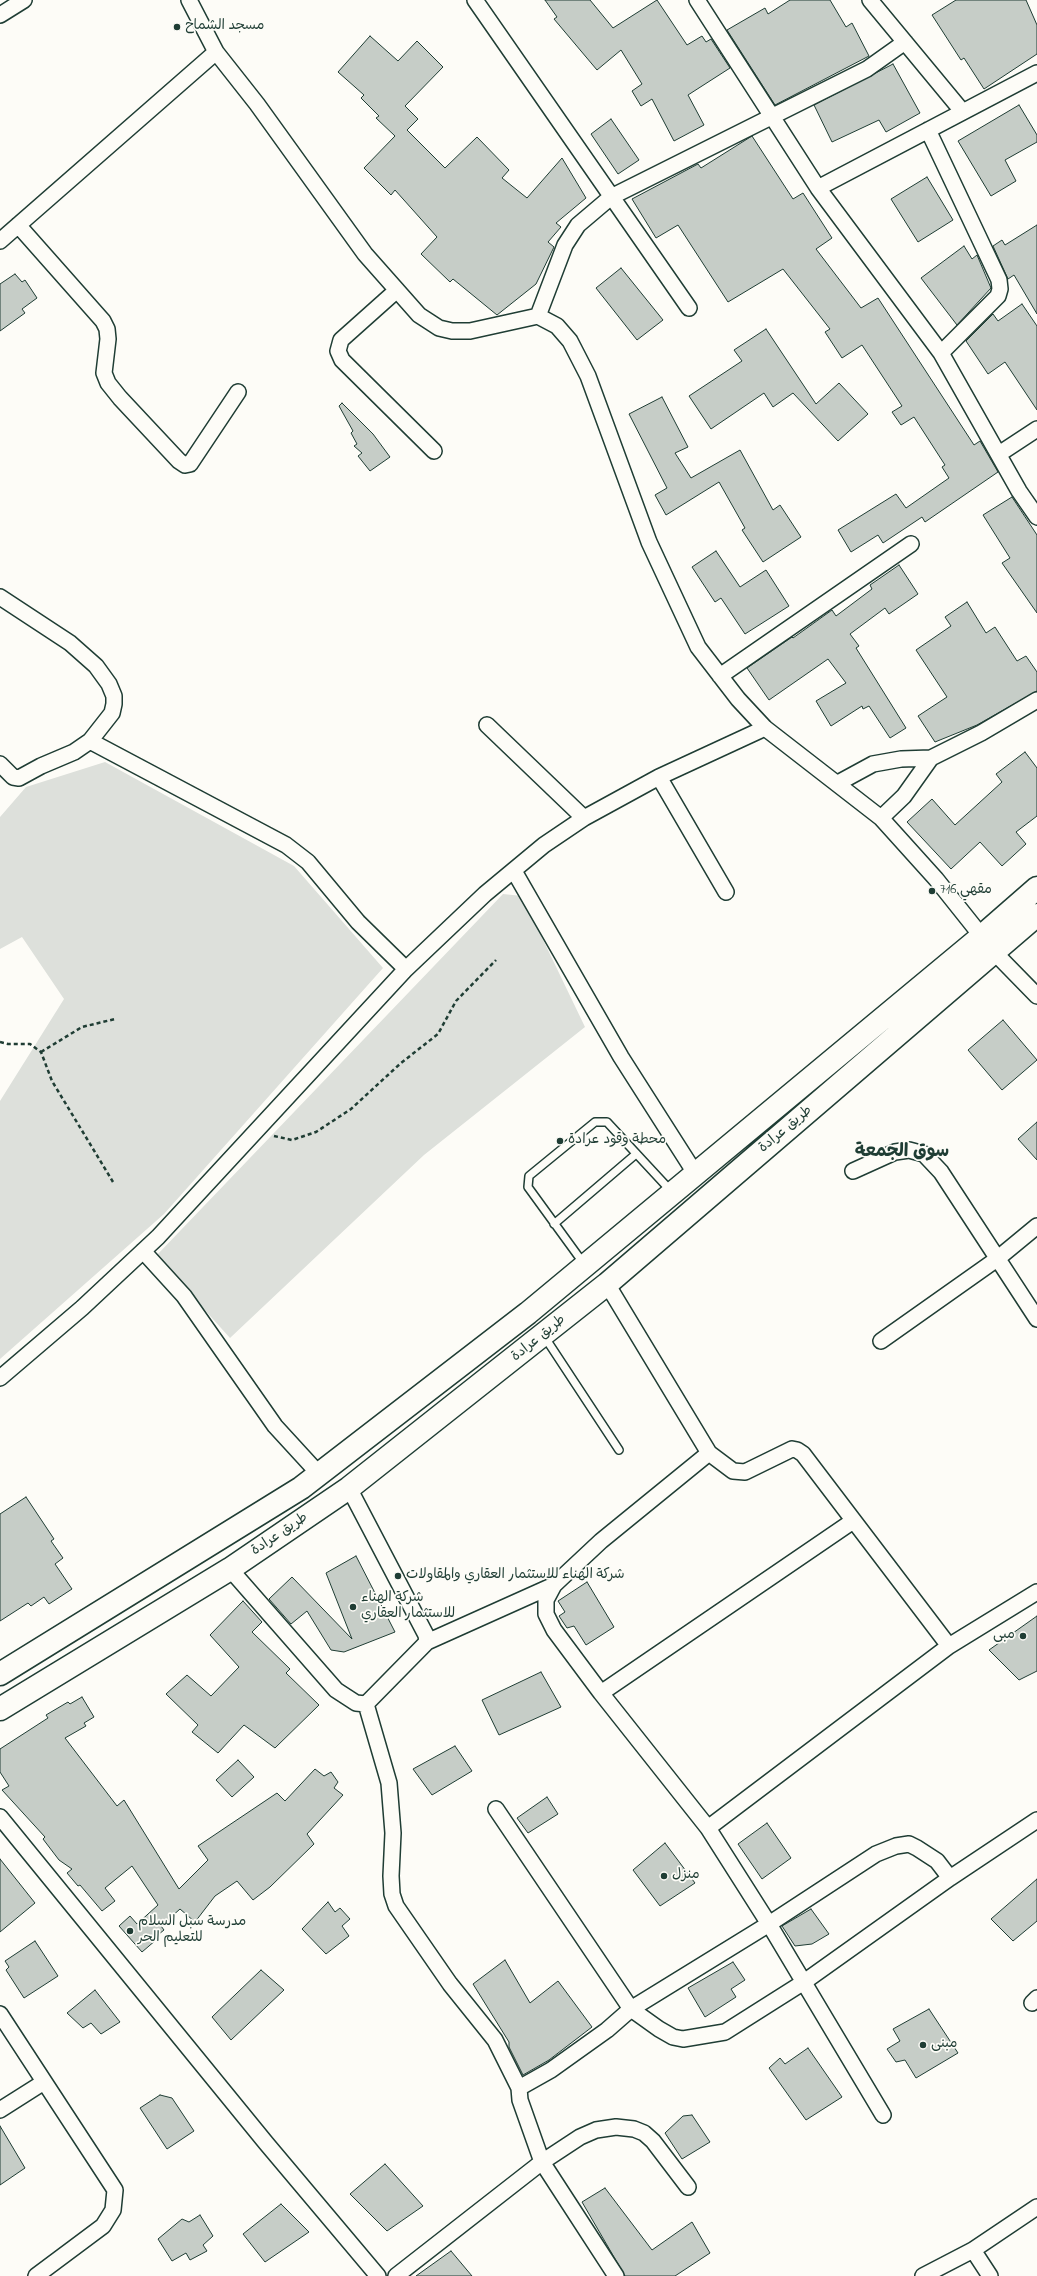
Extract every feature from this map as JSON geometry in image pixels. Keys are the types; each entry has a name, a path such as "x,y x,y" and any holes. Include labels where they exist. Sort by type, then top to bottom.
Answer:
{"main road":[{"name":"طريق عرادة","path":"0,1709 230,1569 349,1488 544,1335 607,1284 988,944 1037,888"},
{"name":"طريق عرادة","path":"0,1674 301,1488 528,1313 695,1173 988,944 1037,915"},
{"path":"59,1638 75,1663"}],"street":[{"path":"0,15 24,0"},
{"path":"189,0 216,52 258,104 365,254 419,315 439,328 452,331 470,331 538,316 557,326 570,341 588,376 649,542 698,647 720,676 765,728 838,783 881,818 936,879 988,944 1037,996"},
{"path":"475,0 689,308"},
{"path":"697,0 818,188 941,353 1019,491 1037,517"},
{"path":"870,0 962,111"},
{"path":"538,316 565,245 578,225 611,196 867,69 905,42"},
{"path":"0,242 216,52"},
{"path":"818,188 962,111 1037,73"},
{"path":"928,130 999,280 1000,289 998,296 941,353"},
{"path":"18,225 103,321 107,329 108,339 104,373 108,383 120,398 179,461 185,465 190,464 238,392"},
{"path":"397,290 341,340 338,351 342,360 434,451"},
{"path":"998,454 1037,429"},
{"path":"720,676 911,544"},
{"path":"0,598 70,643 96,666 109,684 114,696 112,713 90,741 74,752 41,766 19,778 13,777 0,764"},
{"path":"838,783 873,764 901,759 931,758 981,733 1037,700"},
{"path":"487,725 584,818"},
{"path":"0,1378 82,1308 143,1251 257,1131 406,969 485,894 544,845 584,818 659,777 765,728"},
{"path":"90,741 286,846 308,862 358,922 406,969"},
{"path":"881,818 904,796 931,758"},
{"path":"659,777 726,892"},
{"path":"514,871 621,1057 695,1173"},
{"path":"853,1171 895,1152 909,1150 924,1154 941,1172 1037,1320"},
{"path":"881,1341 997,1259 1037,1226"},
{"path":"143,1251 184,1296 275,1426 319,1474"},
{"path":"607,1284 709,1453 733,1471 745,1472 792,1449 803,1454 949,1646"},
{"path":"709,1453 601,1541 554,1586 546,1600 546,1614 554,1630 601,1693 708,1828 769,1924 883,2115"},
{"path":"349,1488 426,1635 427,1642"},
{"path":"601,1693 853,1521"},
{"path":"230,1569 336,1690 356,1703 366,1704"},
{"path":"366,1704 427,1642 554,1586"},
{"path":"708,1828 949,1646 1037,1592"},
{"path":"366,1704 389,1783 394,1833 391,1876 396,1906 450,1984 495,2040 519,2088 520,2100 542,2162 616,2276"},
{"path":"496,1809 631,2009 673,2037 683,2038 708,2036 725,2032 804,1982 950,1878 1037,1820"},
{"path":"0,1817 266,2144 378,2276"},
{"path":"519,2088 551,2070 607,2030 631,2009 769,1924 876,1854 896,1846 909,1844 938,1861 950,1878"},
{"path":"0,2014 115,2190 114,2210 103,2226 36,2276"},
{"path":"0,2110 44,2082"},
{"path":"396,2276 542,2162 580,2137 596,2130 616,2127 634,2129 644,2133 653,2141 688,2187"},
{"path":"923,2276 973,2250 1037,2207"},
{"path":"973,2250 990,2276"}],"lane":[{"path":"585,1265 528,1187 530,1176 595,1122 607,1122 672,1193"},
{"path":"554,1224 636,1154"},
{"path":"544,1335 619,1450"}],"path":[{"path":"257,1131 292,1140 316,1132 351,1109 401,1063 438,1034 456,1001 496,960"},
{"path":"41,1052 82,1026 115,1020"},
{"path":"0,1042 8,1044 30,1044 41,1052 52,1081 113,1182"}],"shaded area":[{"path":"105,762 294,866 383,968 164,1214 0,1359 0,1101 64,999 22,937 0,949 0,817 26,787"},
{"path":"503,894 522,896 585,1027 424,1155 230,1338 156,1256"}],"building":[{"path":"545,0 590,0 613,28 657,0 687,45 702,36 706,42 711,39 730,68 688,95 704,125 674,141 652,99 641,106 632,91 642,84 621,50 597,70 554,19 557,17"},
{"path":"790,0 830,0 846,27 852,23 869,56 775,105 727,30 765,8 768,14"},
{"path":"956,0 1026,0 1037,25 1037,54 984,89 964,58 961,60 932,15"},
{"path":"370,36 398,61 417,41 443,67 405,106 418,119 407,130 445,168 477,137 509,170 502,178 527,198 562,158 586,198 556,223 561,227 548,242 554,247 536,284 497,315 453,279 450,282 421,254 437,237 395,190 391,195 364,168 395,136 376,118 379,116 361,98 364,95 338,72"},
{"path":"893,64 920,113 886,132 879,120 832,142 814,105"},
{"path":"1019,105 1037,135 1037,142 1005,160 1016,181 991,196 958,141"},
{"path":"611,119 639,160 618,174 591,134"},
{"path":"752,136 793,199 803,193 832,238 816,249 861,308 878,298 974,445 980,441 998,472 925,522 922,517 883,543 878,535 851,552 838,530 896,494 906,508 949,478 942,467 945,465 914,417 901,425 892,412 902,406 862,345 842,358 825,332 830,329 783,269 728,302 678,225 656,238 632,199 698,164 701,168"},
{"path":"927,177 953,220 918,242 891,199"},
{"path":"1037,225 1037,314 1014,275 1008,279 993,246 1002,240 1005,245"},
{"path":"964,246 972,259 977,255 991,288 957,325 921,278"},
{"path":"621,268 663,320 637,340 596,288"},
{"path":"15,274 22,282 25,280 37,298 22,309 25,313 0,331 0,284"},
{"path":"1022,304 1037,326 1037,410 1005,362 988,374 966,341 993,314 998,321"},
{"path":"766,329 816,404 839,383 868,414 838,441 793,393 773,407 764,393 711,429 689,396 742,361 734,350"},
{"path":"662,397 688,447 675,453 691,478 740,450 773,510 780,505 801,537 763,562 742,530 745,528 719,482 666,515 655,495 667,488 629,414"},
{"path":"342,403 373,434 390,457 370,471 358,456 362,453 354,446 357,444 351,433 353,431 339,406"},
{"path":"1012,497 1037,535 1037,613 1002,563 1010,558 983,515"},
{"path":"716,551 740,587 766,570 789,606 745,634 721,598 715,602 692,567"},
{"path":"899,565 918,594 889,614 885,608 850,634 859,646 856,648 906,728 890,738 869,706 863,709 862,706 831,726 816,701 846,683 828,659 769,700 747,668 832,610 836,616 872,589 870,585"},
{"path":"967,602 986,633 995,627 1017,661 1026,656 1037,672 1037,691 977,725 935,742 918,716 947,697 916,650 951,626 945,617"},
{"path":"1025,752 1037,768 1037,816 1016,832 1026,844 1002,866 980,842 951,869 907,822 932,799 955,825 1002,782 996,774"},
{"path":"1003,1020 1037,1060 1002,1090 968,1050"},
{"path":"1037,1122 1037,1160 1018,1139"},
{"path":"26,1497 54,1539 51,1541 63,1558 55,1564 72,1589 49,1604 44,1597 31,1606 28,1603 0,1621 0,1514"},
{"name":"شركة الهناء للاستثمار العقاري","path":"356,1556 395,1632 344,1652 331,1650 307,1611 291,1624 269,1599 292,1577 352,1639 326,1573"},
{"path":"587,1582 614,1627 586,1645 574,1626 567,1628 559,1616 565,1612 558,1601"},
{"path":"243,1601 262,1622 252,1632 290,1669 286,1673 319,1705 275,1748 244,1725 218,1753 192,1732 198,1725 166,1694 187,1675 211,1696 239,1667 210,1635"},
{"name":"مبى","path":"1037,1616 1037,1671 1019,1680 989,1650"},
{"path":"541,1672 561,1707 499,1735 482,1700"},
{"path":"82,1697 94,1717 84,1723 86,1726 65,1738 117,1806 124,1800 179,1889 208,1860 198,1846 277,1793 285,1801 315,1769 324,1776 331,1772 338,1782 334,1788 343,1795 307,1834 314,1844 270,1887 253,1900 237,1881 215,1896 195,1922 180,1909 161,1926 164,1930 154,1938 156,1940 142,1952 119,1926 130,1916 137,1924 158,1905 132,1866 105,1888 115,1901 102,1911 80,1885 78,1886 67,1873 72,1869 59,1860 43,1839 45,1837 2,1790 9,1786 0,1772 0,1749 48,1718 46,1715 68,1702 70,1704"},
{"path":"455,1746 472,1771 432,1795 413,1769"},
{"path":"238,1760 254,1777 232,1797 216,1780"},
{"path":"547,1797 558,1814 528,1833 517,1818"},
{"path":"767,1823 791,1858 762,1879 738,1844"},
{"name":"منزل","path":"665,1843 695,1883 660,1906 633,1870"},
{"path":"0,1859 35,1903 0,1932"},
{"path":"1037,1879 1037,1921 1013,1941 991,1919"},
{"path":"328,1902 335,1912 340,1908 350,1919 342,1926 349,1936 326,1954 302,1929"},
{"path":"811,1909 829,1934 812,1944 795,1946 782,1926"},
{"path":"35,1941 58,1976 24,1998 6,1970 9,1967 5,1961"},
{"path":"505,1960 530,2003 558,1981 592,2027 549,2060 523,2075 509,2047 509,2042 473,1984"},
{"path":"733,1962 745,1980 731,1989 736,1997 705,2017 688,1988"},
{"path":"261,1970 284,1990 231,2040 212,2017"},
{"path":"95,1990 120,2022 101,2034 91,2023 83,2028 67,2013"},
{"name":"مبنى","path":"929,2009 958,2053 916,2078 905,2060 896,2062 887,2049 900,2041 893,2029"},
{"path":"808,2048 842,2097 806,2120 769,2068 780,2058 785,2064"},
{"path":"160,2095 172,2098 194,2131 167,2149 140,2108"},
{"path":"692,2115 710,2142 682,2159 665,2133 683,2116"},
{"path":"0,2126 25,2168 0,2185"},
{"path":"385,2164 423,2206 387,2231 350,2194"},
{"path":"605,2188 652,2250 692,2222 710,2253 675,2276 625,2276 582,2202"},
{"path":"281,2204 309,2232 265,2262 243,2234"},
{"path":"200,2215 213,2236 203,2245 207,2251 190,2260 186,2253 172,2261 158,2239 182,2219 189,2222"},
{"path":"451,2251 472,2276 416,2276"}],"place":[{"name":"مسجد الشماح","path":"177,27"},
{"name":"مقهي 716","path":"932,891"},
{"name":"محطة وقود عرادة","path":"560,1141"},
{"name":"شركة الهناء للاستثمار العقاري والمقاولات","path":"398,1576"},
{"name":"شركة الهناء للاستثمار العقاري","path":"353,1607"},
{"name":"مبى","path":"1023,1636"},
{"name":"منزل","path":"664,1876"},
{"name":"مدرسة سبل السلام للتعليم الحر","path":"130,1931"},
{"name":"مبنى","path":"923,2045"}],"district":[{"name":"سوق الجمعة","path":"902,1153"}]}
